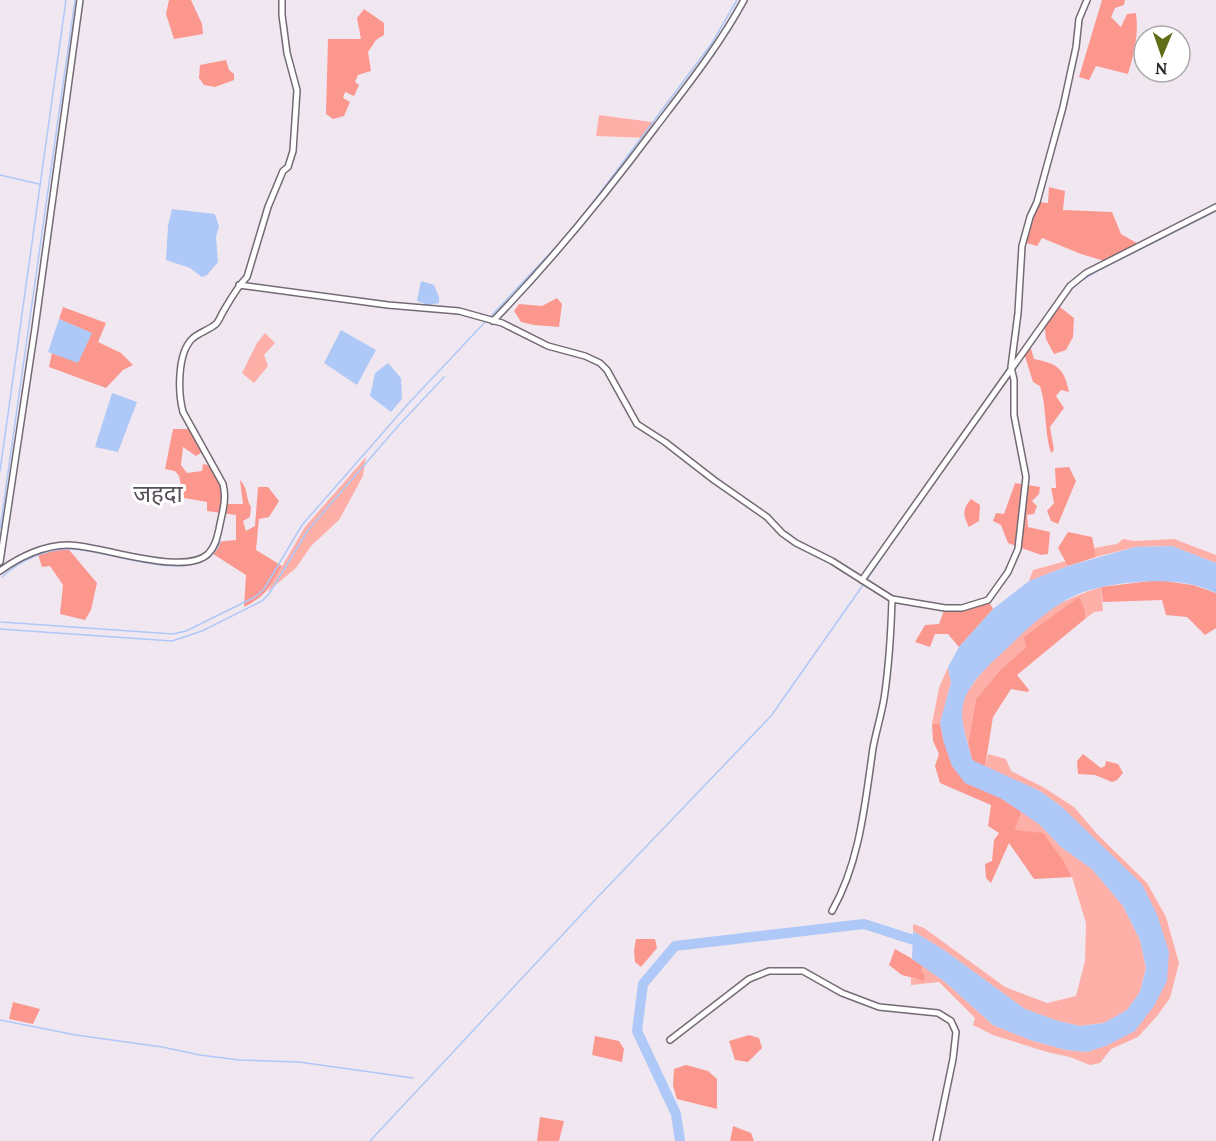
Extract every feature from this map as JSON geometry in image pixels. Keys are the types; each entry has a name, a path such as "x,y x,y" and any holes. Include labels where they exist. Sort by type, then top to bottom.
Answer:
{"street":[{"path":"0,562 80,0"},
{"path":"0,571 38,551 65,545 96,548 161,561 181,562 196,559 210,552 216,542 226,496 223,484 183,412 180,399 180,376 187,345 192,338 215,324 239,285 247,277 268,207 283,171 288,167 293,151 297,90 287,53 282,0"},
{"path":"493,321 533,279 601,200 705,63 744,0"},
{"path":"239,285 388,305 459,311 493,321 548,346 585,356 600,363 607,370 637,424 767,517 782,533 892,599 945,608 962,608 988,600 1008,572 1018,549 1026,477 1014,415 1014,380 1011,367 1018,313 1022,246 1037,202 1063,107 1076,47 1079,19 1087,0"},
{"path":"862,580 1070,286 1086,273 1216,207"},
{"path":"832,911 839,898 857,843 867,797 873,747 884,700 892,628 892,599"},
{"path":"670,1040 749,980 769,971 803,971 842,993 879,1007 938,1013 951,1021 956,1032 953,1059 936,1141"}],"shaded area":[{"path":"169,0 191,0 202,24 203,34 174,39 166,14"},
{"path":"1102,0 1125,0 1124,5 1115,8 1111,17 1121,27 1127,14 1136,13 1137,24 1132,24 1132,57 1128,74 1096,66 1089,80 1079,77"},
{"path":"364,9 384,23 384,35 376,40 368,52 371,71 358,75 355,82 359,85 354,96 345,92 343,98 350,102 344,116 333,119 326,114 328,39 361,39 357,18"},
{"path":"226,60 229,70 234,74 234,80 215,87 204,85 199,78 200,65"},
{"path":"599,115 659,123 648,138 596,136"},
{"path":"1049,187 1065,191 1063,210 1112,212 1121,234 1140,245 1108,262 1042,238 1037,246 1023,242 1037,202 1048,203"},
{"path":"557,298 562,304 559,327 521,322 514,311 519,304 542,306"},
{"path":"1056,304 1074,318 1073,337 1066,350 1054,354 1046,339 1044,321"},
{"path":"63,307 106,323 98,342 121,353 133,365 123,370 106,388 49,367 52,353 78,362 91,333 59,319"},
{"path":"265,333 275,343 264,355 268,366 254,383 242,373 257,343"},
{"path":"1029,342 1034,359 1059,368 1065,377 1069,392 1061,390 1056,396 1064,408 1050,427 1054,450 1051,453 1040,386 1033,382 1023,350"},
{"path":"173,429 191,429 204,451 196,456 183,447 181,465 187,473 202,471 203,464 212,466 223,484 225,504 243,504 240,480 243,484 251,507 250,517 243,521 246,531 255,526 258,487 268,487 279,501 269,517 259,519 256,550 282,566 267,590 258,599 244,607 246,575 210,552 216,542 236,540 236,515 207,511 207,502 184,498 179,476 175,471 165,469"},
{"path":"366,457 363,476 339,520 311,546 296,568 267,592 305,527"},
{"path":"1069,467 1076,481 1058,524 1051,521 1047,511 1054,503 1051,488 1056,488 1055,468"},
{"path":"1015,483 1040,487 1039,494 1032,501 1037,506 1034,514 1027,515 1028,527 1050,532 1048,554 1041,555 1008,543 1001,525 993,521 996,513 1004,514"},
{"path":"971,499 980,505 979,521 969,527 964,513"},
{"path":"1068,532 1092,537 1096,557 1068,566 1058,548"},
{"path":"1123,539 1134,541 1174,539 1216,555 1216,563 1172,546 1135,547 1096,557 1094,548 1117,544"},
{"path":"65,545 97,583 91,610 85,620 60,614 63,585 50,566 42,567 37,551"},
{"path":"1066,561 1068,566 1029,581 1033,570"},
{"path":"1158,580 1193,585 1216,593 1216,628 1205,635 1187,617 1166,615 1162,600 1103,602 1101,587"},
{"path":"1101,587 1103,611 1094,612 1085,619 1085,611 1026,647 1000,670 976,699 968,744 962,719 962,708 967,693 976,680 1015,639 1051,609 1075,596"},
{"path":"1079,597 1085,611 1085,619 1017,675 1029,690 1028,692 1011,689 993,717 985,767 972,760 968,744 976,699 1000,670 1026,647 1024,637"},
{"path":"988,600 993,609 959,647 948,634 935,634 930,647 915,642 925,625 939,624 945,608 962,608"},
{"path":"948,667 951,683 940,723 932,724 939,688"},
{"path":"940,723 944,743 1002,799 1022,811 1015,830 1043,833 1065,863 1072,877 1034,879 1009,843 991,883 986,878 985,864 992,861 994,840 999,833 988,826 991,805 940,783 935,766 939,754 933,741 932,724"},
{"path":"988,754 1006,759 1011,771 1043,787 1074,807 1097,834 1147,883 1166,917 1179,963 1170,998 1138,1037 1111,1049 1100,1063 1090,1065 993,1035 973,1025 975,1018 939,982 911,985 911,978 925,980 921,971 923,965 993,1025 1030,1040 1066,1050 1087,1052 1108,1045 1169,952 1062,807 1040,791 985,767"},
{"path":"1083,754 1101,768 1105,766 1106,761 1118,764 1123,773 1112,782 1095,775 1078,774 1077,761"},
{"path":"1022,811 1040,825 1061,847 1092,869 1123,906 1140,940 1146,968 1140,992 1127,1010 1104,1023 1080,1026 1025,1009 944,950 913,931 913,924 924,928 1005,987 1047,1003 1076,996 1085,961 1086,923 1072,877 1065,863 1015,830"},
{"path":"636,939 655,939 657,948 641,967 635,962"},
{"path":"895,949 923,965 921,971 925,981 902,975 889,965"},
{"path":"13,1002 40,1009 33,1024 9,1019"},
{"path":"749,1035 759,1038 762,1048 748,1062 735,1060 729,1041"},
{"path":"595,1036 619,1041 624,1049 622,1062 592,1055"},
{"path":"686,1065 708,1071 717,1079 717,1109 677,1099 673,1086 674,1069"},
{"path":"540,1117 564,1121 559,1141 537,1141"},
{"path":"733,1126 751,1133 754,1141 730,1141"}],"water":[{"path":"172,209 215,214 219,226 216,237 218,262 207,275 202,277 190,268 166,260 168,226"},
{"path":"421,281 434,285 439,303 429,305 417,301"},
{"path":"59,319 92,333 78,363 48,352"},
{"path":"341,330 376,350 357,385 324,363"},
{"path":"388,363 401,378 402,399 391,412 370,396 375,373"},
{"path":"112,393 137,402 118,452 95,447"},
{"path":"1172,546 1216,563 1216,593 1182,583 1151,581 1118,584 1076,595 1056,606 1038,620 992,662 971,687 962,708 963,723 972,760 1040,791 1062,807 1142,884 1157,914 1169,952 1167,981 1154,1006 1135,1031 1108,1045 1087,1052 1066,1050 1030,1040 993,1025 945,982 912,959 913,931 944,950 1025,1009 1080,1026 1104,1023 1127,1010 1140,992 1146,968 1140,940 1123,906 1092,869 1061,847 1040,825 1002,799 965,783 952,766 940,723 951,683 948,667 959,647 993,609 1029,581 1068,566 1135,547"}],"waterway":[{"path":"0,471 66,0"},
{"path":"0,529 75,0"},
{"path":"588,209 712,43 737,0"},
{"path":"0,175 39,184"},
{"path":"1068,293 1079,282 1099,270 1216,211"},
{"path":"491,316 556,247"},
{"path":"371,305 396,308"},
{"path":"1,622 173,634 186,631 255,597 264,589 302,525 408,404 486,321"},
{"path":"1039,335 1046,324"},
{"path":"0,629 172,641 202,631 262,601 269,594 308,530 444,377"},
{"path":"868,578 899,532"},
{"path":"2,577 16,566 51,551 86,550 152,564 174,566 194,564 210,557 220,542"},
{"path":"370,1141 771,716 863,585"},
{"path":"680,1141 676,1114 637,1031 643,984 675,946 864,924 920,942 924,946"},
{"path":"0,1020 200,1055 239,1060 299,1062 413,1078"}],"district":[{"name":"जहदा","path":"158,493"}]}
